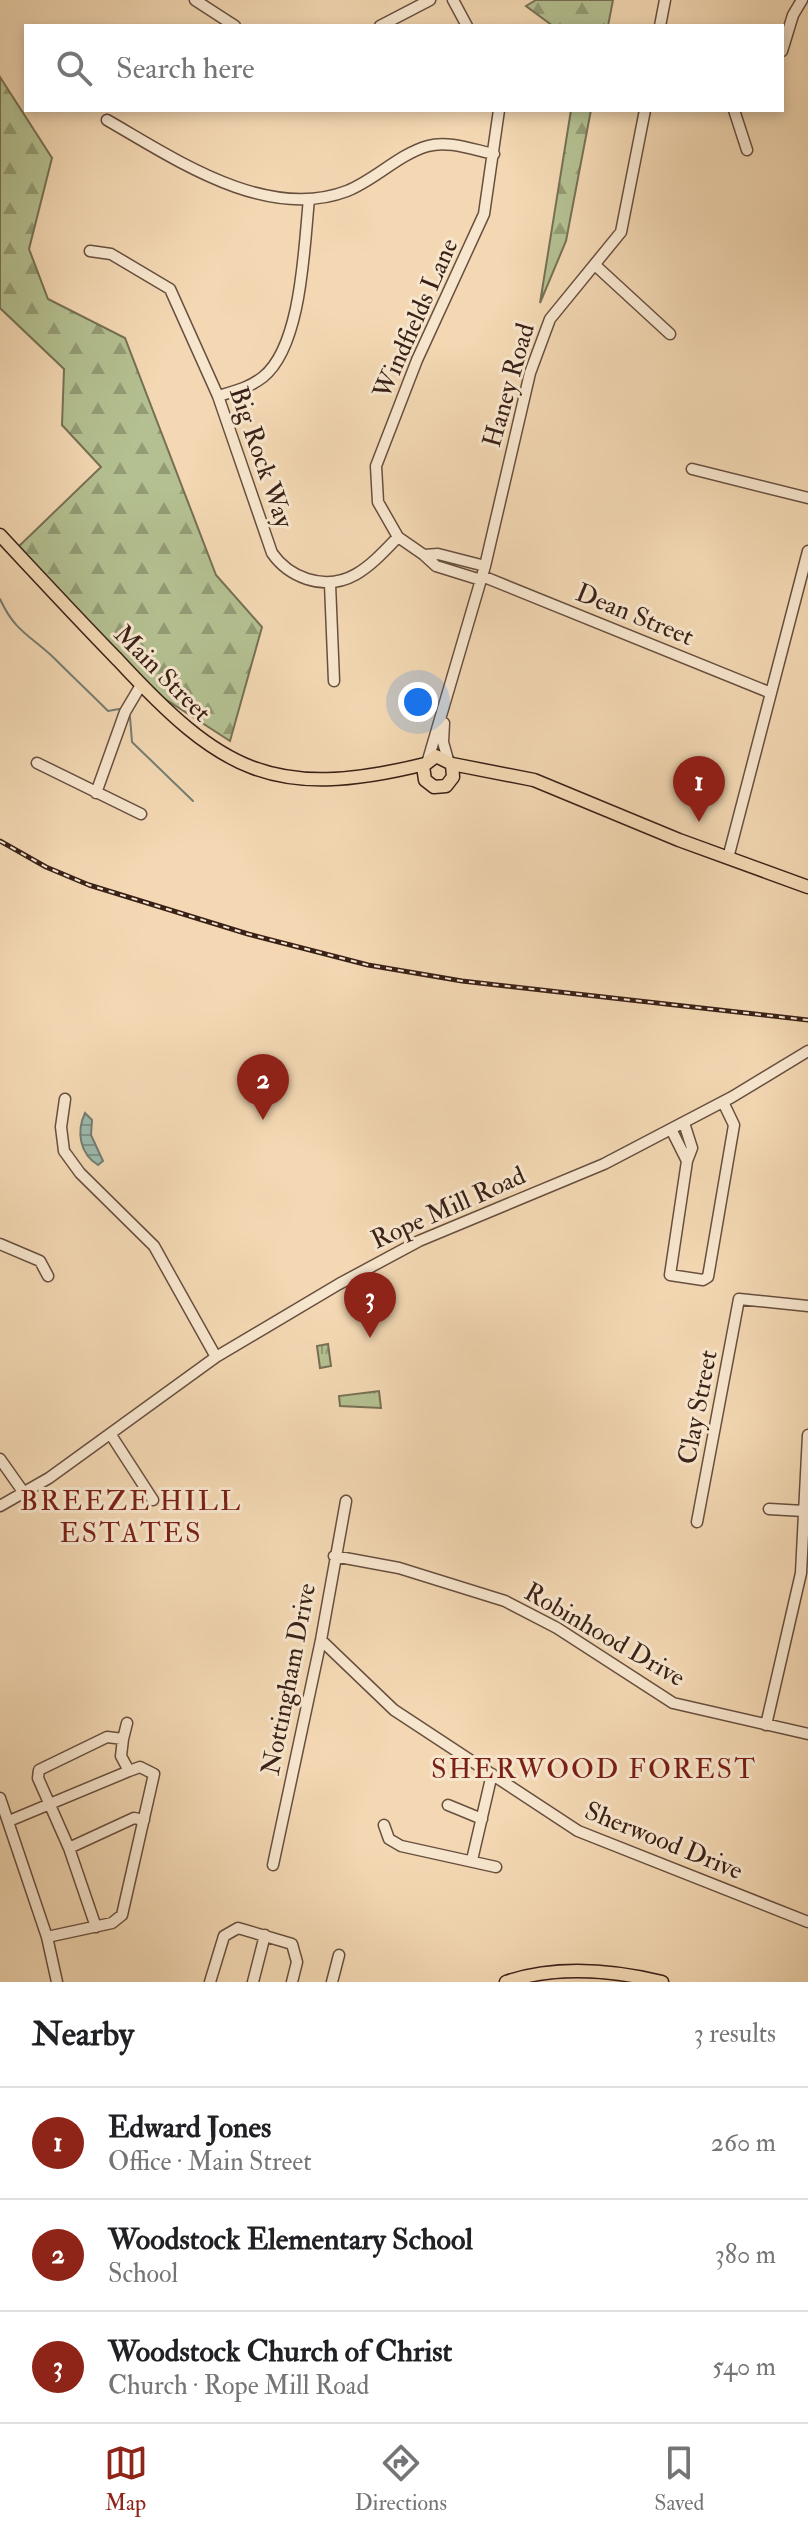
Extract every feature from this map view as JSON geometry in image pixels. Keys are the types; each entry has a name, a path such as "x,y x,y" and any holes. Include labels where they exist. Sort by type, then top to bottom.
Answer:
{"main road":[{"name":"Main Street","path":"0,535 192,735 247,766 311,779 378,775 426,782 437,787 469,774 502,774"},
{"name":"Main Street","path":"378,775 426,762 436,756 546,785 808,887"},
{"path":"426,762 422,773 426,782"},
{"path":"448,784 453,777 450,762"},
{"path":"506,1982 540,1974 578,1971 662,1982"}],"street":[{"path":"195,0 232,24"},
{"path":"384,24 430,0"},
{"path":"453,0 466,24"},
{"path":"660,24 665,0"},
{"path":"784,44 793,15 802,0"},
{"name":"Windfields Lane","path":"398,537 378,502 376,466 417,360 484,214 499,112"},
{"name":"Haney Road","path":"426,762 483,574 527,385 550,319 621,232 645,112"},
{"path":"735,112 747,150"},
{"path":"107,120 203,175 239,189 309,199 349,191 427,146 444,144 494,154"},
{"path":"218,396 247,388 266,375 279,357 301,279 309,199"},
{"name":"Big Rock Way","path":"90,251 111,254 170,289 218,396 272,553 293,573 330,584"},
{"path":"595,265 670,334"},
{"path":"692,469 808,498"},
{"path":"334,681 330,584 350,579 368,568 398,537 424,555 438,554 483,574"},
{"path":"728,858 808,551"},
{"name":"Dean Street","path":"483,574 771,693"},
{"path":"96,793 125,712 141,685"},
{"name":"Haney Road","path":"448,692 443,742 450,762"},
{"path":"37,763 141,814"},
{"name":"Rope Mill Road","path":"0,1506 111,1435 216,1357 419,1241 604,1164 723,1102 808,1051"},
{"path":"65,1099 61,1127 64,1151 80,1173 154,1246 216,1357"},
{"path":"684,1123 692,1148 687,1161 670,1275 703,1280 708,1277 734,1125 723,1102"},
{"path":"671,1129 687,1161"},
{"path":"0,1244 40,1261 48,1276"},
{"name":"Clay Street","path":"697,1522 739,1299 808,1306"},
{"path":"111,1435 153,1500"},
{"path":"766,1725 804,1573 808,1435"},
{"path":"0,1459 24,1493"},
{"name":"Nottingham Drive","path":"273,1865 321,1640 346,1501"},
{"path":"769,1509 804,1511"},
{"name":"Robinhood Drive","path":"334,1556 399,1568 505,1601 557,1628 673,1703 808,1734"},
{"name":"Sherwood Drive","path":"321,1640 394,1710 578,1831 808,1922"},
{"path":"127,1723 121,1756 129,1771"},
{"path":"96,1927 39,1770 107,1737 123,1739"},
{"path":"9,1821 50,1807 140,1767 154,1774 122,1915 118,1921 47,1937"},
{"path":"472,1860 492,1774"},
{"path":"0,1798 47,1937 57,1982"},
{"path":"448,1805 482,1819"},
{"path":"69,1848 134,1818 144,1820"},
{"path":"384,1825 389,1839 401,1846 496,1867"},
{"path":"210,1982 219,1945 230,1930 238,1928 292,1944 297,1951 292,1982"},
{"path":"253,1982 265,1935"},
{"path":"325,1951 342,1956 332,1982"}],"green space":[{"path":"536,0 613,0 608,24 550,24 526,6"},
{"path":"0,77 52,158 29,249 48,299 125,338 216,575 262,627 230,741 145,686 16,549 101,467 62,425 64,369 0,308"},
{"path":"571,112 591,112 566,241 540,303"},
{"path":"328,1344 331,1366 320,1368 317,1346"},
{"path":"379,1391 381,1408 340,1406 339,1396"}],"shaded area":[{"path":"85,1113 92,1120 91,1135 103,1161 98,1165 87,1155 81,1142"}],"waterway":[{"path":"0,599 18,626 108,711 119,709"},
{"path":"130,717 132,742 193,801"}],"railway":[{"path":"0,841 46,867 89,885 248,934 368,965 462,981 808,1020"}],"place":[{"name":"Edward Jones","path":"699,822"},
{"name":"Woodstock Elementary School","path":"263,1120"},
{"name":"Woodstock Church of Christ","path":"370,1338"}],"district":[{"name":"BREEZE HILL ESTATES","path":"131,1516"},
{"name":"SHERWOOD FOREST","path":"594,1768"}]}
